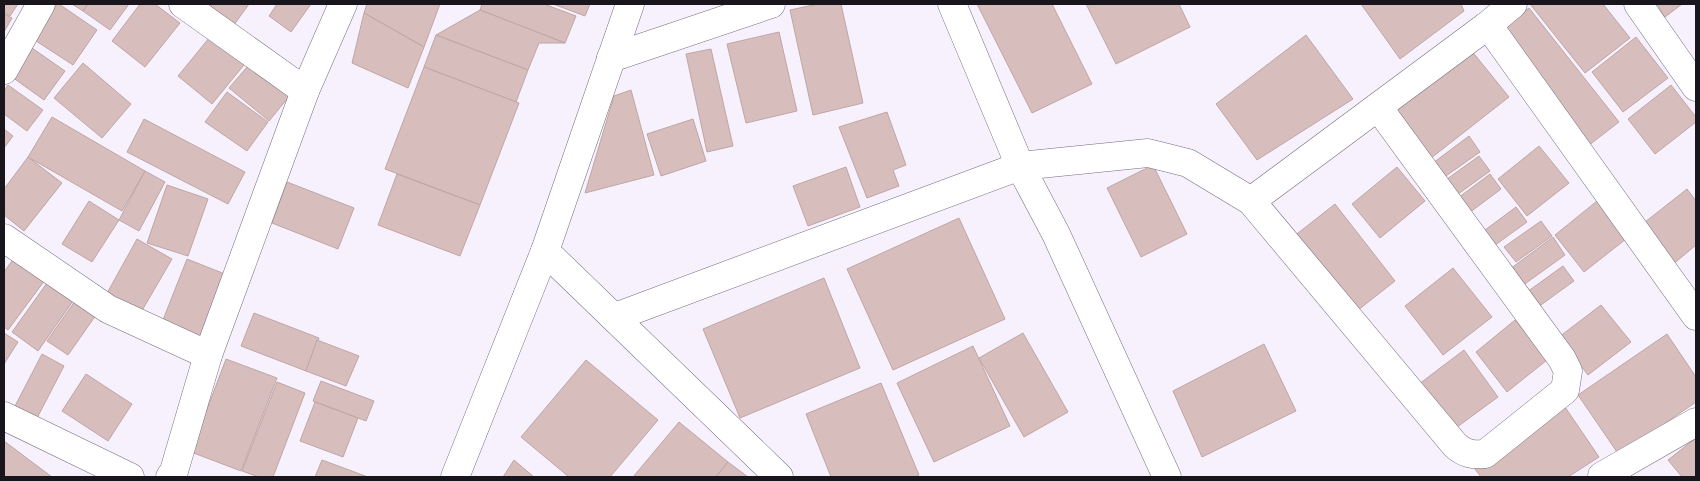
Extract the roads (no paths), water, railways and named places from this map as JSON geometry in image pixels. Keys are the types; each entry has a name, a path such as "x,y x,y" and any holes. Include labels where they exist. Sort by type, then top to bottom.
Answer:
{"street":[{"path":"4,70 41,4"},
{"path":"182,4 305,91"},
{"path":"180,475 208,355 305,91 342,4"},
{"path":"455,477 545,251 630,4"},
{"path":"611,58 771,4"},
{"path":"952,4 1020,166 1056,234 1167,477"},
{"path":"1251,201 1488,26 1513,4"},
{"path":"1638,4 1696,87"},
{"path":"1488,26 1696,316"},
{"path":"615,317 1020,166 1148,153 1188,163 1251,201 1454,445 1463,452 1472,455 1485,454 1565,390 1568,371 1562,359 1378,107"},
{"path":"4,238 108,309 208,355"},
{"path":"545,251 779,477"},
{"path":"4,416 130,477"},
{"path":"1601,477 1696,422"}]}
